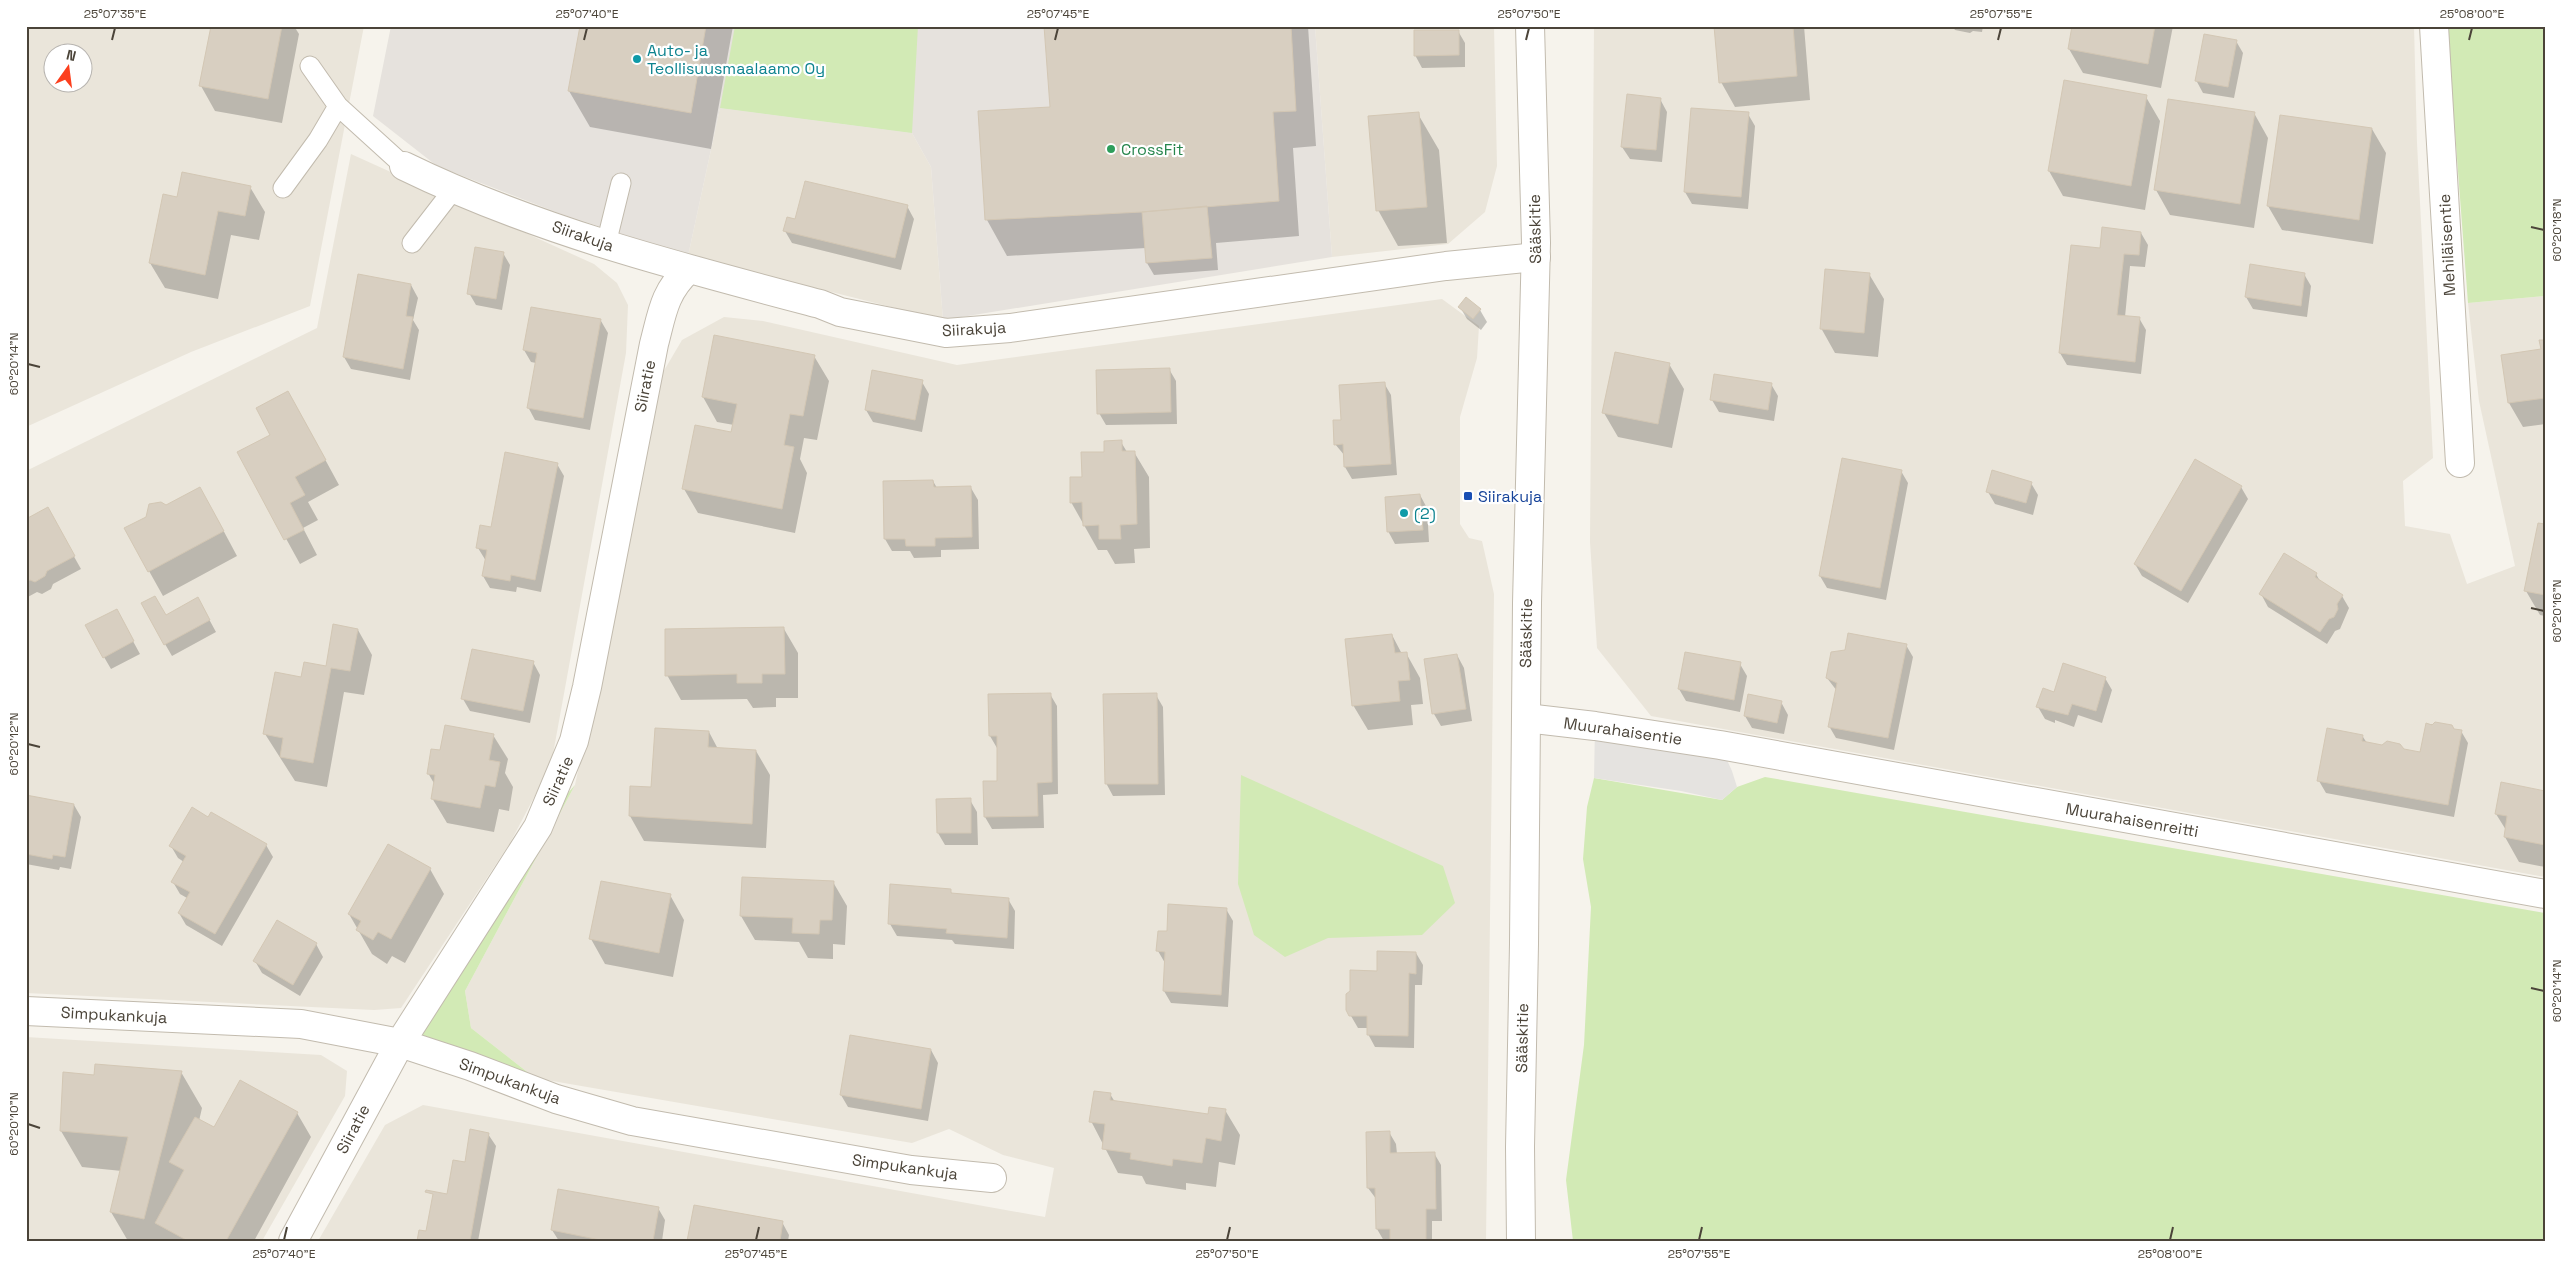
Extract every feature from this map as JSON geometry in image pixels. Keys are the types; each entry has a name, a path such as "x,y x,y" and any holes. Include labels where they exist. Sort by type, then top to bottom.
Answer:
{"street":[{"name":"Sääskitie","path":"1521,1241 1520,1156 1526,718 1536,257 1530,26"},
{"name":"Mehiläisentie","path":"2434,26 2460,463"},
{"name":"Siirakuja","path":"404,166 453,190 512,213 688,270 820,304 840,312 946,333 1010,328 1446,266 1536,257"},
{"name":"Siiratie","path":"293,1241 400,1043 538,826 566,764 574,741 589,678 654,344 666,297 675,282 688,270"},
{"name":"Muurahaisentie","path":"1526,718 1595,726 1720,746"},
{"name":"Muurahaisenreitti","path":"1720,746 2545,894"},
{"name":"Simpukankuja","path":"26,1011 302,1024 400,1043 470,1066 556,1099 632,1121 911,1170 992,1178"}],"lane":[{"path":"310,66 338,106 404,166"},
{"path":"283,188 318,140 338,106"},
{"path":"606,244 621,183"},
{"path":"412,244 453,190"}],"shaded area":[{"path":"26,26 364,26 310,306 191,352 26,427"},
{"path":"391,26 1315,26 1332,257 943,320 931,167 912,133 720,108 688,256 556,212 437,166 373,116"},
{"path":"1315,26 1494,26 1497,166 1485,212 1448,244 1332,257"},
{"path":"1594,26 2414,26 2417,143 2433,458 2403,481 2405,526 2450,534 2467,584 2515,566 2479,401 2468,303 2545,296 2545,877 1651,716 1597,648 1590,542"},
{"path":"720,108 912,133 931,167 943,320 688,256"},
{"path":"351,154 594,264 617,283 628,305 626,353 551,765 510,843 401,1008 374,1010 26,993 26,471 317,328"},
{"path":"1442,299 1479,326 1477,358 1460,417 1460,524 1469,538 1482,541 1494,594 1486,1241 318,1241 385,1125 423,1105 1045,1217 1054,1168 1003,1155 949,1129 912,1143 535,1078 471,1028 465,991 575,785 662,374 682,340 724,317 763,321 957,365"},
{"path":"1595,726 1720,745 1737,787 1722,800 1681,791 1594,778"},
{"path":"26,1037 321,1055 347,1071 345,1096 262,1241 26,1241"}],"green space":[{"path":"735,26 918,26 912,133 720,108"},
{"path":"2447,26 2545,26 2545,296 2468,303"},
{"path":"1241,775 1443,866 1455,903 1422,935 1328,938 1285,957 1254,935 1238,884"},
{"path":"1765,777 2545,913 2545,1241 1573,1241 1566,1180 1584,1045 1591,907 1583,859 1587,807 1594,778 1722,800 1737,787"},
{"path":"575,785 465,991 471,1028 535,1078 400,1043 538,827"}],"building":[{"path":"211,26 282,26 268,99 199,86"},
{"name":"Auto- ja Teollisuusmaalaamo Oy","path":"580,26 706,26 691,113 568,91"},
{"path":"1044,26 1291,26 1296,111 1273,112 1279,201 1142,212 985,220 978,111 1050,107"},
{"path":"1714,26 1793,26 1797,76 1719,83"},
{"path":"2072,26 2155,26 2148,64 2068,49"},
{"path":"1414,30 1459,30 1459,55 1414,56"},
{"path":"2204,34 2237,40 2228,87 2195,81"},
{"path":"2064,80 2147,95 2131,186 2048,171"},
{"path":"1627,94 1661,98 1656,150 1621,147"},
{"path":"2168,99 2255,112 2240,204 2154,190"},
{"path":"1691,108 1749,112 1741,197 1684,192"},
{"path":"1419,112 1427,207 1376,211 1368,116"},
{"path":"2280,115 2372,128 2359,220 2267,206"},
{"path":"182,172 251,186 245,216 218,211 205,275 149,263 163,194 177,197"},
{"path":"805,181 908,205 895,258 783,231 787,217 795,219"},
{"path":"1207,206 1212,258 1146,263 1142,212"},
{"path":"2102,227 2141,232 2139,255 2124,254 2117,315 2140,317 2135,362 2059,353 2071,245 2100,248"},
{"path":"475,247 504,252 496,299 467,294"},
{"path":"2250,264 2305,273 2301,306 2245,297"},
{"path":"1825,269 1870,273 1864,333 1820,329"},
{"path":"358,274 411,284 406,316 413,317 403,369 343,357"},
{"path":"1466,297 1481,309 1473,319 1458,307"},
{"path":"531,307 601,319 583,418 527,408 537,353 523,350"},
{"path":"714,335 815,355 803,416 790,414 784,445 794,447 782,509 682,489 695,425 731,432 737,404 702,397"},
{"path":"2539,340 2545,340 2545,398 2508,403 2501,355 2541,349"},
{"path":"1615,352 1670,363 1658,424 1602,413"},
{"path":"1170,368 1171,412 1097,414 1096,370"},
{"path":"872,370 923,380 915,420 865,410"},
{"path":"1714,374 1772,383 1768,410 1710,400"},
{"path":"1385,382 1391,464 1344,467 1343,444 1334,445 1333,420 1341,420 1339,385"},
{"path":"288,391 326,460 295,477 305,495 290,503 304,530 284,540 237,452 270,435 256,408"},
{"path":"1122,440 1122,451 1135,451 1137,524 1120,525 1121,539 1099,539 1099,525 1083,526 1082,502 1070,503 1070,477 1082,477 1081,452 1104,452 1104,441"},
{"path":"505,452 558,463 535,580 511,575 510,581 482,576 487,550 476,548 480,525 491,527"},
{"path":"1842,458 1902,470 1880,588 1819,576"},
{"path":"2195,459 2242,486 2181,591 2134,564"},
{"path":"1992,470 2032,482 2026,503 1986,492"},
{"path":"933,480 934,487 971,486 972,537 935,538 935,546 906,546 905,539 884,539 883,481"},
{"path":"200,487 224,531 148,572 124,528 146,517 149,504 161,502 166,505"},
{"name":"(2)","path":"1420,494 1423,530 1387,532 1385,497"},
{"path":"48,507 75,556 47,571 45,576 35,582 30,580 26,582 26,519"},
{"path":"2538,523 2545,524 2545,595 2524,591"},
{"path":"2284,553 2317,573 2315,577 2343,595 2337,604 2338,609 2334,617 2329,619 2320,632 2259,594"},
{"path":"155,596 166,615 198,597 210,620 164,645 141,603"},
{"path":"117,609 134,641 103,658 85,625"},
{"path":"333,624 358,629 350,671 331,668 313,763 280,757 283,738 263,734 275,672 301,677 304,662 326,666"},
{"path":"784,627 785,674 762,674 762,683 737,683 737,674 665,676 665,629"},
{"path":"1848,633 1907,644 1888,738 1828,727 1837,683 1826,678 1831,652 1845,650"},
{"path":"1392,634 1395,653 1407,652 1410,680 1398,681 1400,701 1352,706 1345,639"},
{"path":"472,649 534,661 523,711 461,699"},
{"path":"1685,652 1741,662 1734,700 1678,689"},
{"path":"1457,654 1466,709 1432,714 1424,659"},
{"path":"2063,663 2106,677 2096,711 2072,704 2068,715 2036,707 2043,688 2054,692"},
{"path":"1051,693 1052,782 1037,783 1038,816 984,817 983,781 997,781 997,736 989,736 988,694"},
{"path":"1157,693 1158,784 1105,784 1103,694"},
{"path":"1748,694 1782,701 1777,723 1744,716"},
{"path":"2435,722 2452,725 2454,729 2462,730 2448,805 2317,781 2327,728 2363,735 2362,741 2382,745 2387,741 2400,744 2404,749 2420,752 2426,723 2432,725"},
{"path":"445,725 494,734 489,760 500,762 495,787 485,785 480,808 431,799 435,775 427,774 431,749 440,750"},
{"path":"655,728 709,731 708,747 756,750 752,824 629,816 630,786 651,787"},
{"path":"2501,782 2545,791 2545,845 2504,837 2507,816 2495,814"},
{"path":"26,795 74,804 65,857 53,855 52,859 26,854"},
{"path":"971,798 971,833 937,833 936,799"},
{"path":"192,807 208,817 211,812 267,844 215,934 178,913 190,892 171,882 186,856 169,846"},
{"path":"388,844 431,868 391,939 378,932 373,940 356,930 361,921 348,914"},
{"path":"742,877 834,881 832,920 820,920 819,934 792,933 793,918 740,916"},
{"path":"601,881 671,894 659,953 589,939"},
{"path":"890,884 951,889 951,893 1009,898 1007,938 946,933 947,929 888,924"},
{"path":"1168,904 1227,908 1221,995 1163,991 1165,952 1156,951 1158,931 1167,931"},
{"path":"277,920 317,943 293,985 253,961"},
{"path":"1377,951 1416,952 1416,974 1409,973 1408,1036 1367,1035 1367,1016 1349,1016 1346,1010 1346,994 1350,991 1350,970 1377,971"},
{"path":"850,1035 931,1049 921,1109 840,1095"},
{"path":"95,1064 182,1071 144,1219 110,1212 128,1137 60,1131 63,1072 94,1075"},
{"path":"240,1080 298,1112 226,1241 188,1241 155,1223 184,1170 169,1162 195,1117 214,1127"},
{"path":"1094,1091 1111,1093 1110,1100 1208,1114 1209,1107 1226,1109 1221,1141 1206,1138 1202,1163 1173,1159 1172,1166 1130,1159 1131,1153 1102,1149 1105,1124 1089,1122"},
{"path":"470,1129 489,1133 470,1241 417,1241 419,1230 426,1231 433,1194 425,1192 426,1190 447,1194 453,1160 465,1162"},
{"path":"1390,1131 1390,1153 1435,1152 1436,1209 1426,1209 1426,1241 1390,1241 1390,1229 1376,1229 1375,1188 1367,1188 1366,1132"},
{"path":"558,1189 659,1207 653,1241 605,1241 551,1230"},
{"path":"694,1205 783,1221 780,1241 687,1241"}],"place":[{"name":"Auto- ja Teollisuusmaalaamo Oy","path":"637,59"},
{"name":"CrossFit","path":"1111,149"},
{"name":"Siirakuja","path":"1468,496"},
{"name":"(2)","path":"1404,513"}]}
